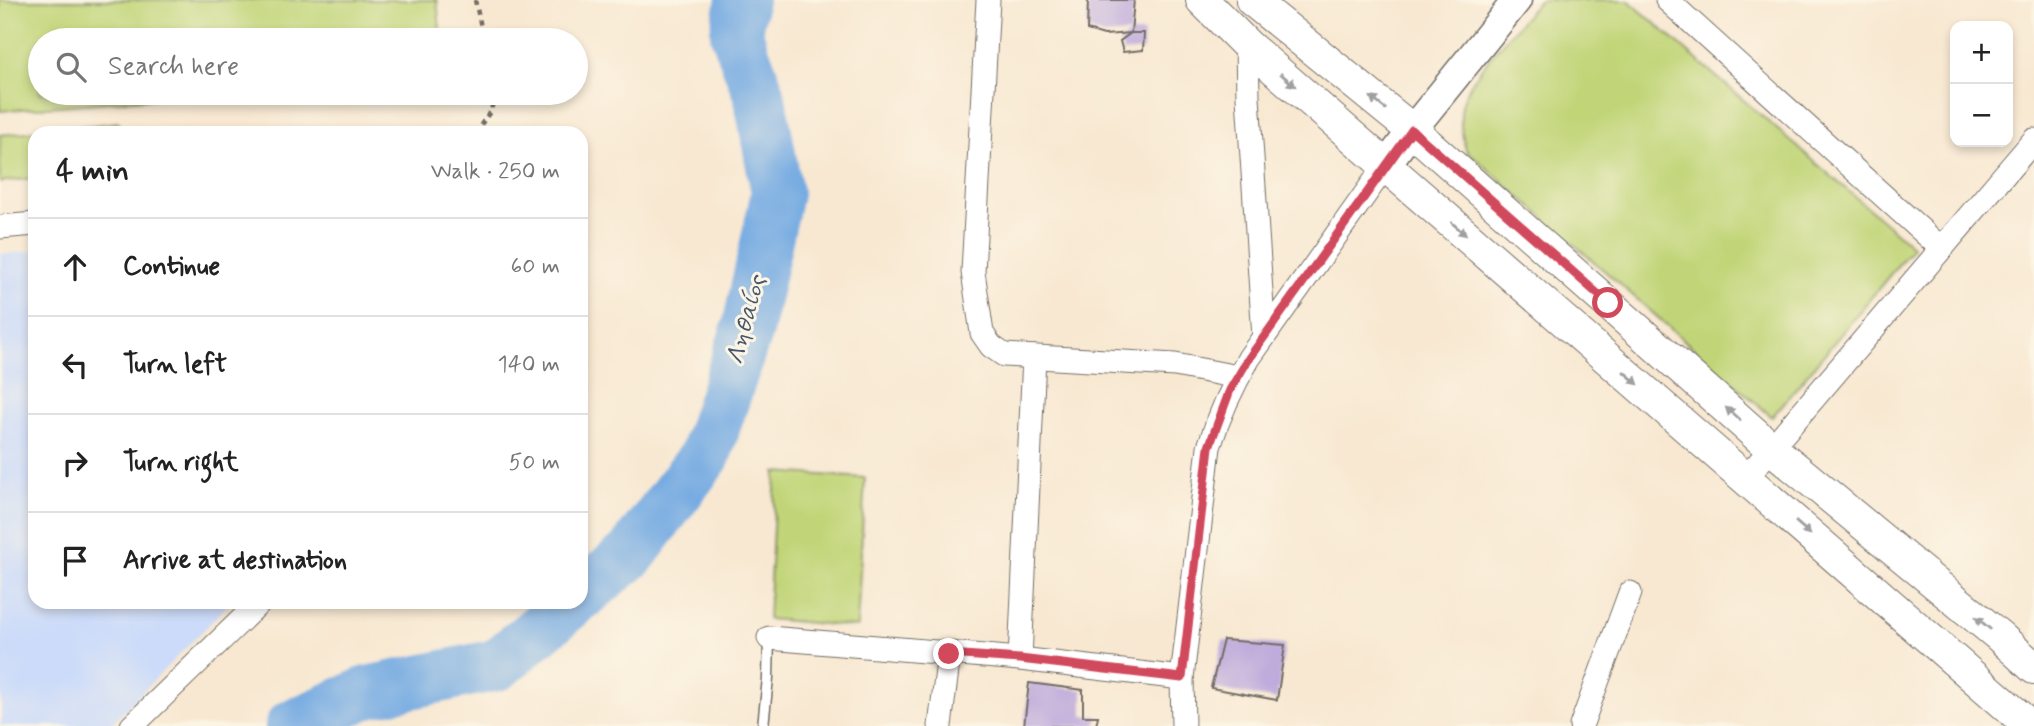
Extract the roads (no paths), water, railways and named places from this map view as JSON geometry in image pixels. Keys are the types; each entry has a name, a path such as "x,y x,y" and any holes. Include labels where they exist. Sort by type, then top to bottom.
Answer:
{"main road":[{"path":"1202,0 1247,45 2030,726"},
{"path":"1252,0 1412,130 1770,447 2034,668"}],"street":[{"path":"988,0 972,272 982,332 991,346 1004,355 1175,365 1238,377"},
{"path":"1183,726 1182,678 1209,447 1230,390 1264,337 1386,165 1517,0"},
{"path":"1667,0 1941,248"},
{"path":"1247,45 1264,337"},
{"path":"1745,478 2034,139"},
{"path":"0,227 28,225"},
{"path":"1020,659 1034,357"},
{"path":"1581,726 1630,593"},
{"path":"132,726 253,609"},
{"path":"769,638 1020,659 1182,678"},
{"path":"940,726 949,654"}],"lane":[{"path":"763,726 769,638"}],"waterway":[{"name":"Ληθαίος","path":"588,589 631,554 705,455 748,327 777,193 759,94 736,33 742,0"},
{"name":"Ληθαίος","path":"291,726 367,692 497,665 564,609"}]}
